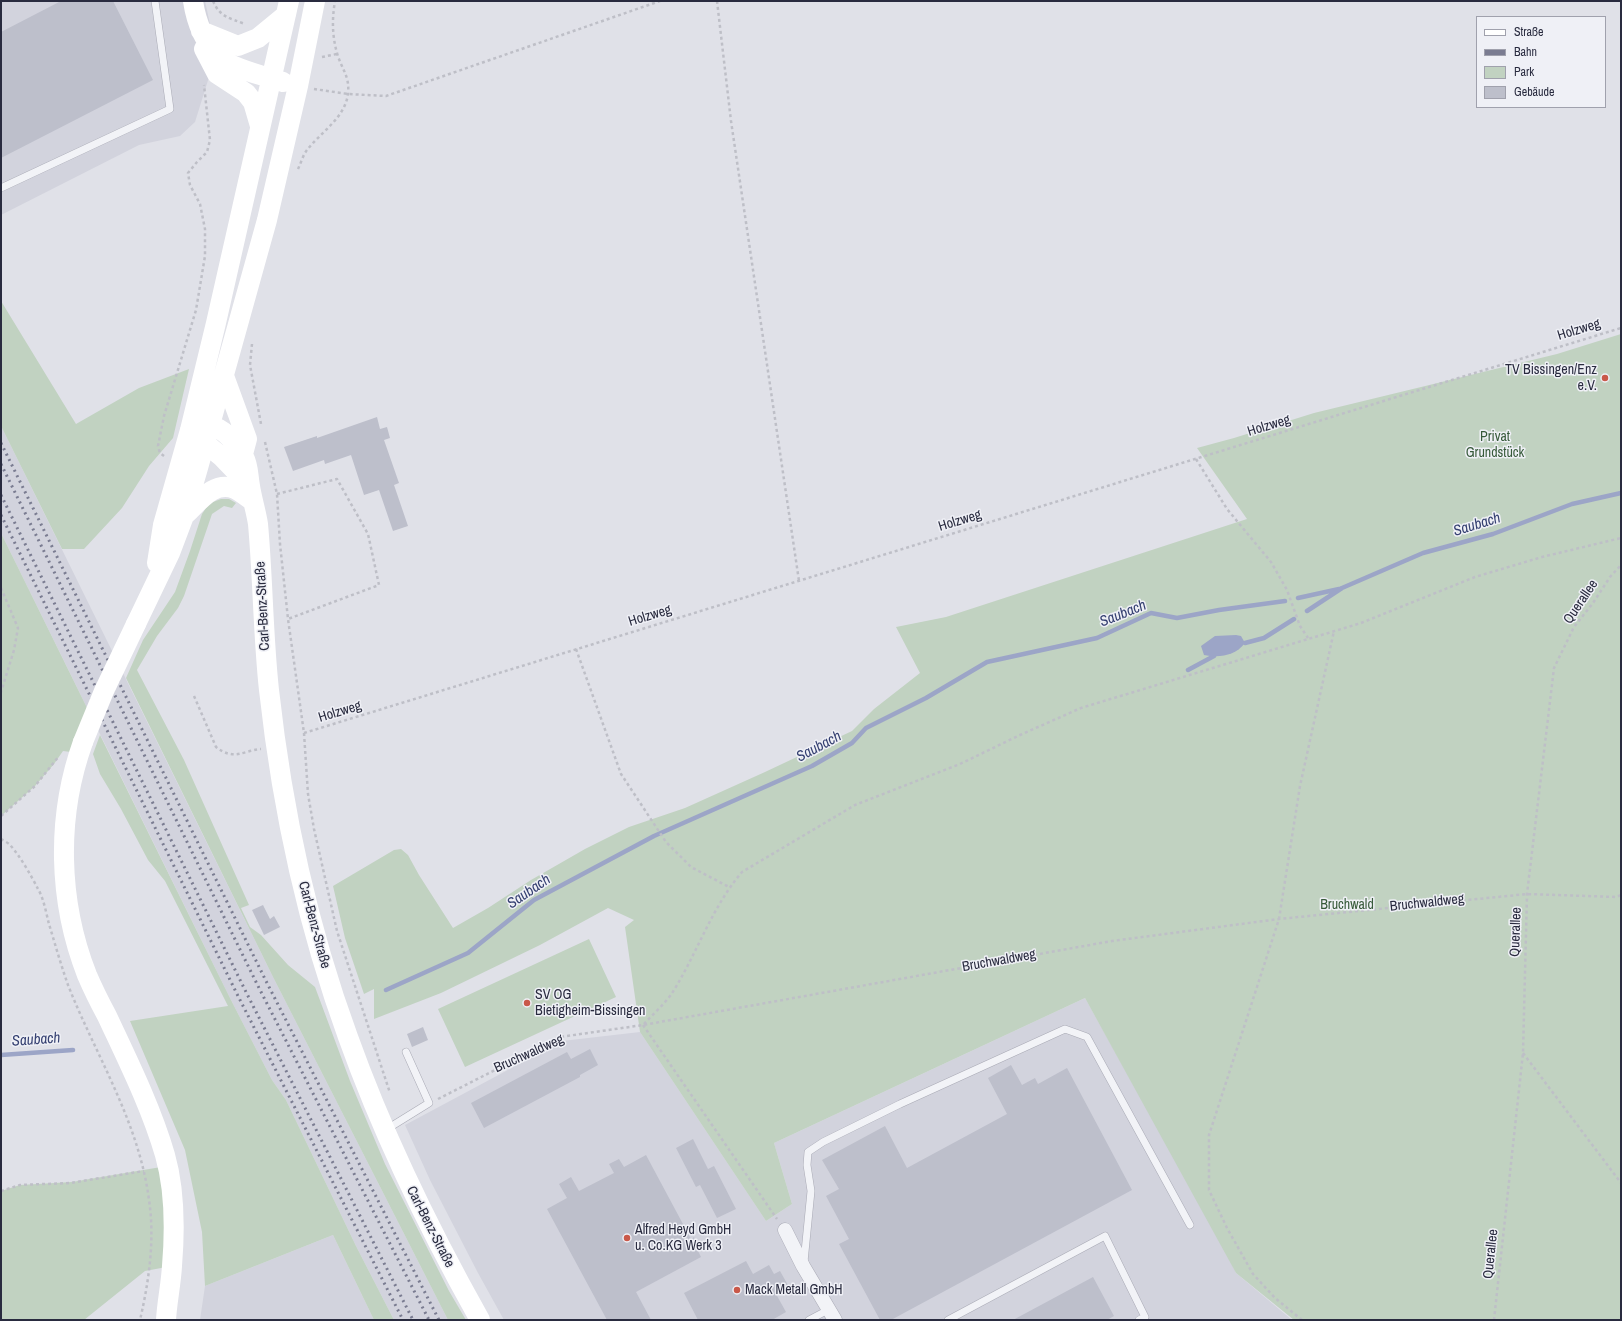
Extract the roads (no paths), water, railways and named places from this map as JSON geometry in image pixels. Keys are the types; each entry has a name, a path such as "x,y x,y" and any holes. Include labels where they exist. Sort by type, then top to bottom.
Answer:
{"main road":[{"path":"193,1 201,31 204,51 217,74 246,93 253,102 260,126"},
{"path":"164,1315 172,1266 173,1216 170,1181 165,1157 157,1132 138,1084 87,975 73,933 65,886 64,857 66,810 81,748 104,691 170,553 184,516 267,220 298,86 315,1"},
{"path":"201,31 238,46 258,38 288,8"},
{"path":"154,584 162,525 190,430 288,8"},
{"path":"201,31 214,52 223,60 232,65 298,86"},
{"name":"Carl-Benz-Straße","path":"224,376 247,439 243,454"},
{"name":"Carl-Benz-Straße","path":"190,430 207,435 228,436 243,454 248,465 251,493 257,522 266,659 275,747 298,866 316,939 348,1037 392,1126 410,1188 480,1320"},
{"name":"Carl-Benz-Straße","path":"207,435 222,457 251,493"},
{"path":"184,516 209,492 219,487 228,487 251,493"}],"street":[{"path":"785,1230 803,1266 832,1315"}],"lane":[{"path":"1,188 170,109 155,1"},
{"path":"803,1266 811,1191 807,1165 808,1152 823,1142 900,1104 1064,1029 1087,1037 1190,1225"},
{"path":"392,1126 429,1104 406,1052"},
{"path":"948,1320 1105,1236 1145,1317 1139,1320"},
{"path":"809,1320 832,1315"}],"water":[{"path":"1215,636 1241,636 1245,643 1236,651 1221,656 1204,655 1201,646"}],"waterway":[{"name":"Saubach","path":"1307,611 1342,588 1423,553 1493,534 1572,504 1621,493"},
{"name":"Saubach","path":"1298,598 1339,589"},
{"name":"Saubach","path":"386,990 468,953 534,900 654,836 812,766 852,743 866,728 926,698 987,662 1097,638 1151,613 1177,618 1219,610 1285,601"},
{"name":"Saubach","path":"1245,643 1264,638 1294,619"},
{"name":"Saubach","path":"1188,670 1214,656"},
{"name":"Saubach","path":"1,1055 73,1050"}],"railway":[{"path":"1,443 266,981 439,1320"},
{"path":"1,464 258,986 429,1320"},
{"path":"1,495 246,992 413,1320"},
{"path":"1,515 238,996 403,1320"}],"place":[{"name":"TV Bissingen/Enz e.V.","path":"1605,378"},
{"name":"SV OG Bietigheim-Bissingen","path":"527,1003"},
{"name":"Alfred Heyd GmbH u. Co.KG Werk 3","path":"627,1238"},
{"name":"Mack Metall GmbH","path":"737,1290"}],"park label":[{"name":"Privat Grundstück","path":"1495,446"},
{"name":"Bruchwald","path":"1347,905"}]}
